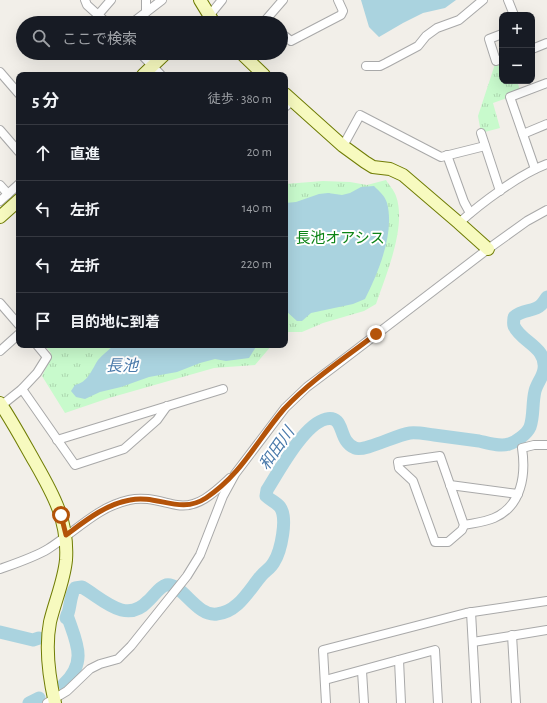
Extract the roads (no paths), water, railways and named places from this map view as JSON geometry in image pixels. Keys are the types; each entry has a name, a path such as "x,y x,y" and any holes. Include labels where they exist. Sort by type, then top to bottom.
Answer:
{"street":[{"path":"85,0 86,5 98,15 111,0"},
{"path":"146,0 146,12"},
{"path":"141,16 162,0"},
{"path":"200,0 206,16"},
{"path":"211,16 222,0"},
{"path":"271,16 283,0"},
{"path":"288,39 291,41 341,15 343,11 338,0"},
{"path":"366,66 380,66 418,46 426,36 437,28 459,20 483,0"},
{"path":"508,0 513,12"},
{"path":"499,35 489,39 496,61 499,60"},
{"path":"534,48 547,43"},
{"path":"147,60 158,72"},
{"path":"146,72 158,60"},
{"path":"248,60 261,72"},
{"path":"0,72 16,91"},
{"path":"535,169 510,97 547,83"},
{"path":"288,102 364,162 373,167 390,169 403,175 488,249"},
{"path":"343,146 360,115 441,157 485,146"},
{"path":"523,134 547,124"},
{"path":"0,130 16,149"},
{"path":"481,133 500,191"},
{"path":"447,155 464,202 470,213"},
{"path":"459,223 500,191 535,169 547,164"},
{"path":"0,185 8,194"},
{"path":"0,201 16,187"},
{"path":"0,217 16,203"},
{"path":"40,348 47,357 37,373 22,389 1,404 49,487 61,515 66,535 66,560 64,573 50,622 48,643 48,666 52,702 67,691 90,669 100,664 118,659 131,646 165,604 187,576 200,555 223,496 235,474 280,414 308,387 488,249 527,221 547,210"},
{"path":"0,303 16,322"},
{"path":"0,351 16,337"},
{"path":"22,389 75,465 124,449 157,420 166,406"},
{"path":"57,440 134,415 223,389"},
{"path":"464,525 495,518 514,503 523,474 522,448 534,445 547,445"},
{"path":"440,456 450,485 464,525 462,530 448,542 435,542 413,481 399,468 398,462 440,456"},
{"path":"0,569 47,549 113,505 130,500 148,499 179,506 192,504 206,498 235,474"},
{"path":"450,485 518,494"},
{"path":"326,703 324,650 425,622 471,612 547,601"},
{"path":"471,612 476,703"},
{"path":"473,642 547,630"},
{"path":"512,635 516,703"},
{"path":"325,680 435,650 438,703"},
{"path":"399,660 401,703"},
{"path":"362,671 364,703"}],"water":[{"path":"361,0 456,0 445,8 423,13 379,37 369,27"},
{"name":"長池オアシス","path":"374,186 386,200 389,215 389,227 384,252 365,299 353,304 311,313 302,321 297,321 288,313 288,203 296,202 319,194 328,193 342,195 350,193 361,187"},
{"name":"長池","path":"110,348 255,348 249,358 226,361 215,359 177,372 149,377 121,387 100,392 85,399 76,397 71,391 75,385 86,379 101,356"}],"waterway":[{"name":"和田川","path":"66,618 75,588 82,587 115,608 131,611 140,608 166,585 178,589 202,610 209,613 217,614 237,605 273,564 277,557 281,543 283,534 282,512 280,507 266,496 267,490 301,439 309,430 326,419 336,421 349,445 359,449 373,446 404,434 413,433 479,441 498,445 505,445 518,440 530,427 535,391 544,369 544,361 538,350 517,332 514,325 514,317 517,314 535,309 542,304 547,297"},
{"path":"64,684 71,676 78,659 78,651 67,615"},
{"name":"和田川","path":"0,632 33,640 39,638"},
{"path":"29,703 39,698"}]}
